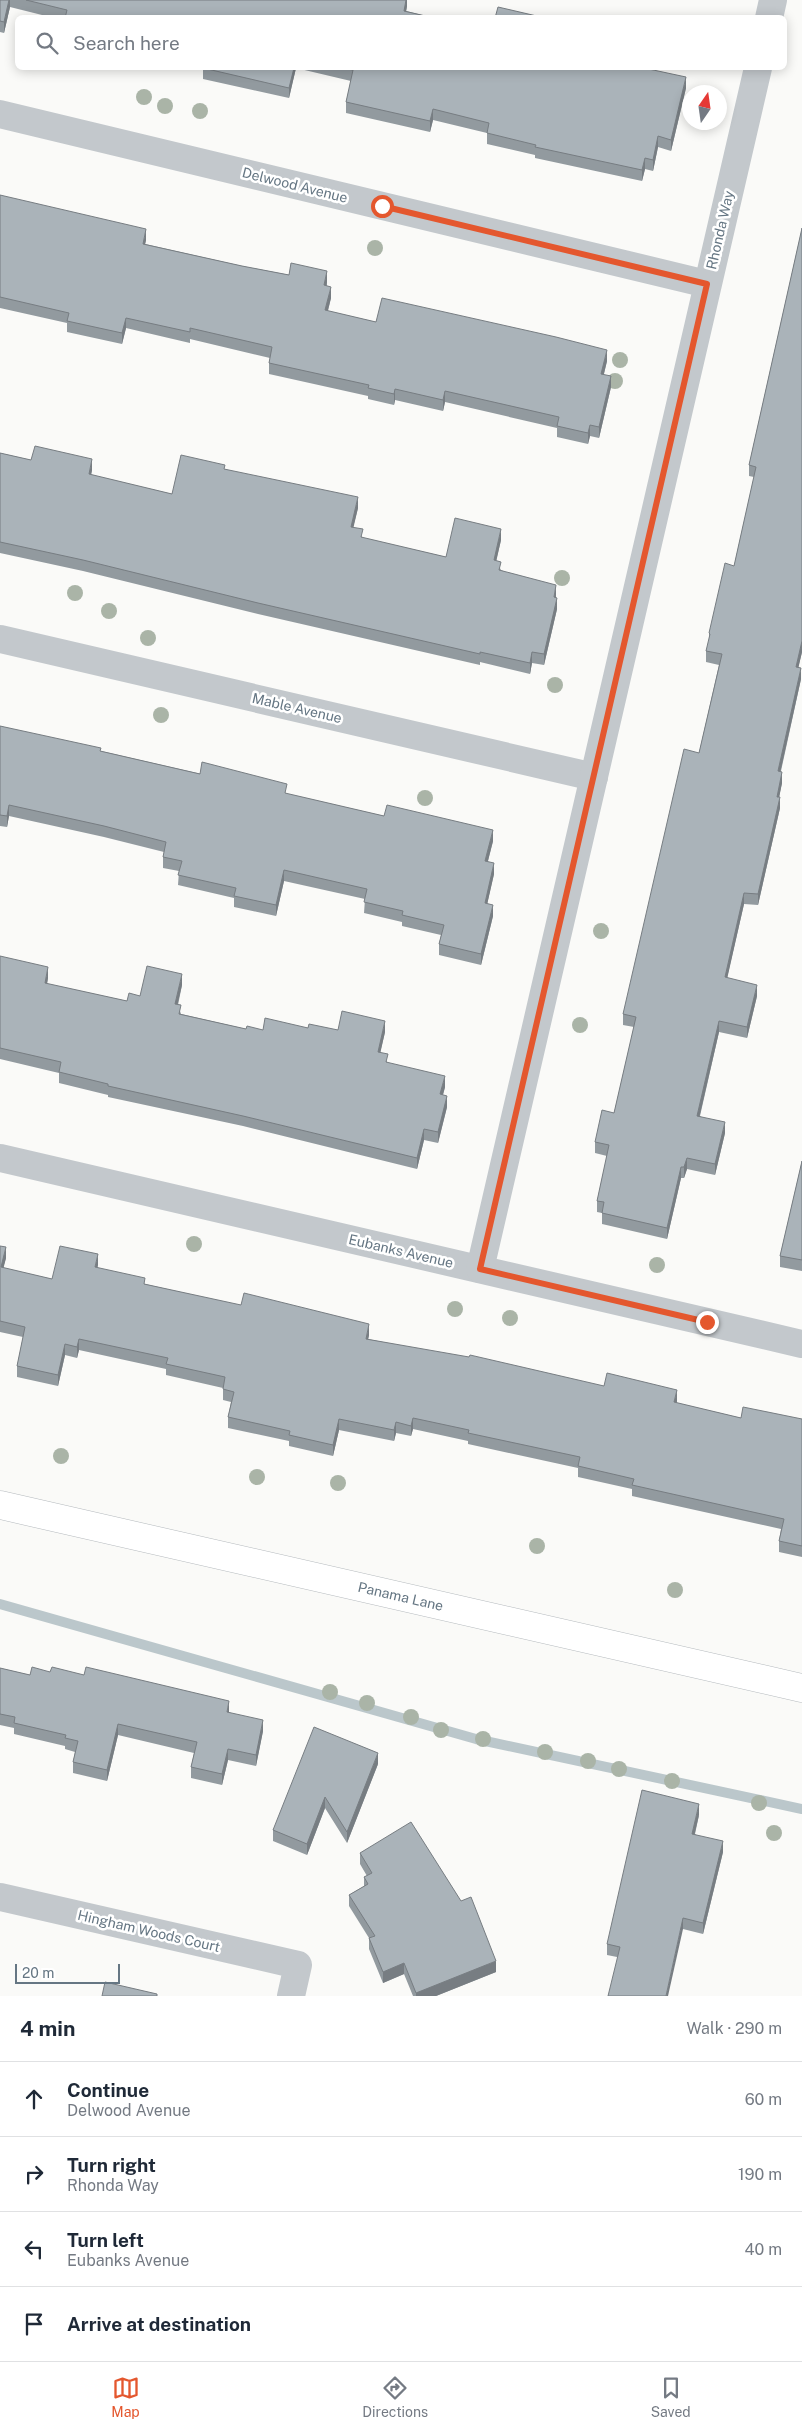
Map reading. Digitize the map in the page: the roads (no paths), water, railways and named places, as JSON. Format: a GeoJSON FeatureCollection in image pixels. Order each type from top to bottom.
{"type":"FeatureCollection","features":[{"type":"Feature","properties":{"kind":"main road","name":"Panama Lane"},"geometry":{"type":"LineString","coordinates":[[0,1505],[802,1688]]}},
{"type":"Feature","properties":{"kind":"street"},"geometry":{"type":"LineString","coordinates":[[770,15],[773,0]]}},
{"type":"Feature","properties":{"kind":"street","name":"Rhonda Way"},"geometry":{"type":"LineString","coordinates":[[480,1269],[758,70]]}},
{"type":"Feature","properties":{"kind":"street","name":"Delwood Avenue"},"geometry":{"type":"LineString","coordinates":[[0,114],[707,284]]}},
{"type":"Feature","properties":{"kind":"street","name":"Mable Avenue"},"geometry":{"type":"LineString","coordinates":[[0,639],[594,777]]}},
{"type":"Feature","properties":{"kind":"street","name":"Eubanks Avenue"},"geometry":{"type":"LineString","coordinates":[[0,1158],[802,1344]]}},
{"type":"Feature","properties":{"kind":"street","name":"Hingham Woods Court"},"geometry":{"type":"LineString","coordinates":[[0,1897],[298,1965],[291,1996]]}},
{"type":"Feature","properties":{"kind":"waterway"},"geometry":{"type":"LineString","coordinates":[[0,1604],[476,1739],[802,1809]]}}]}
